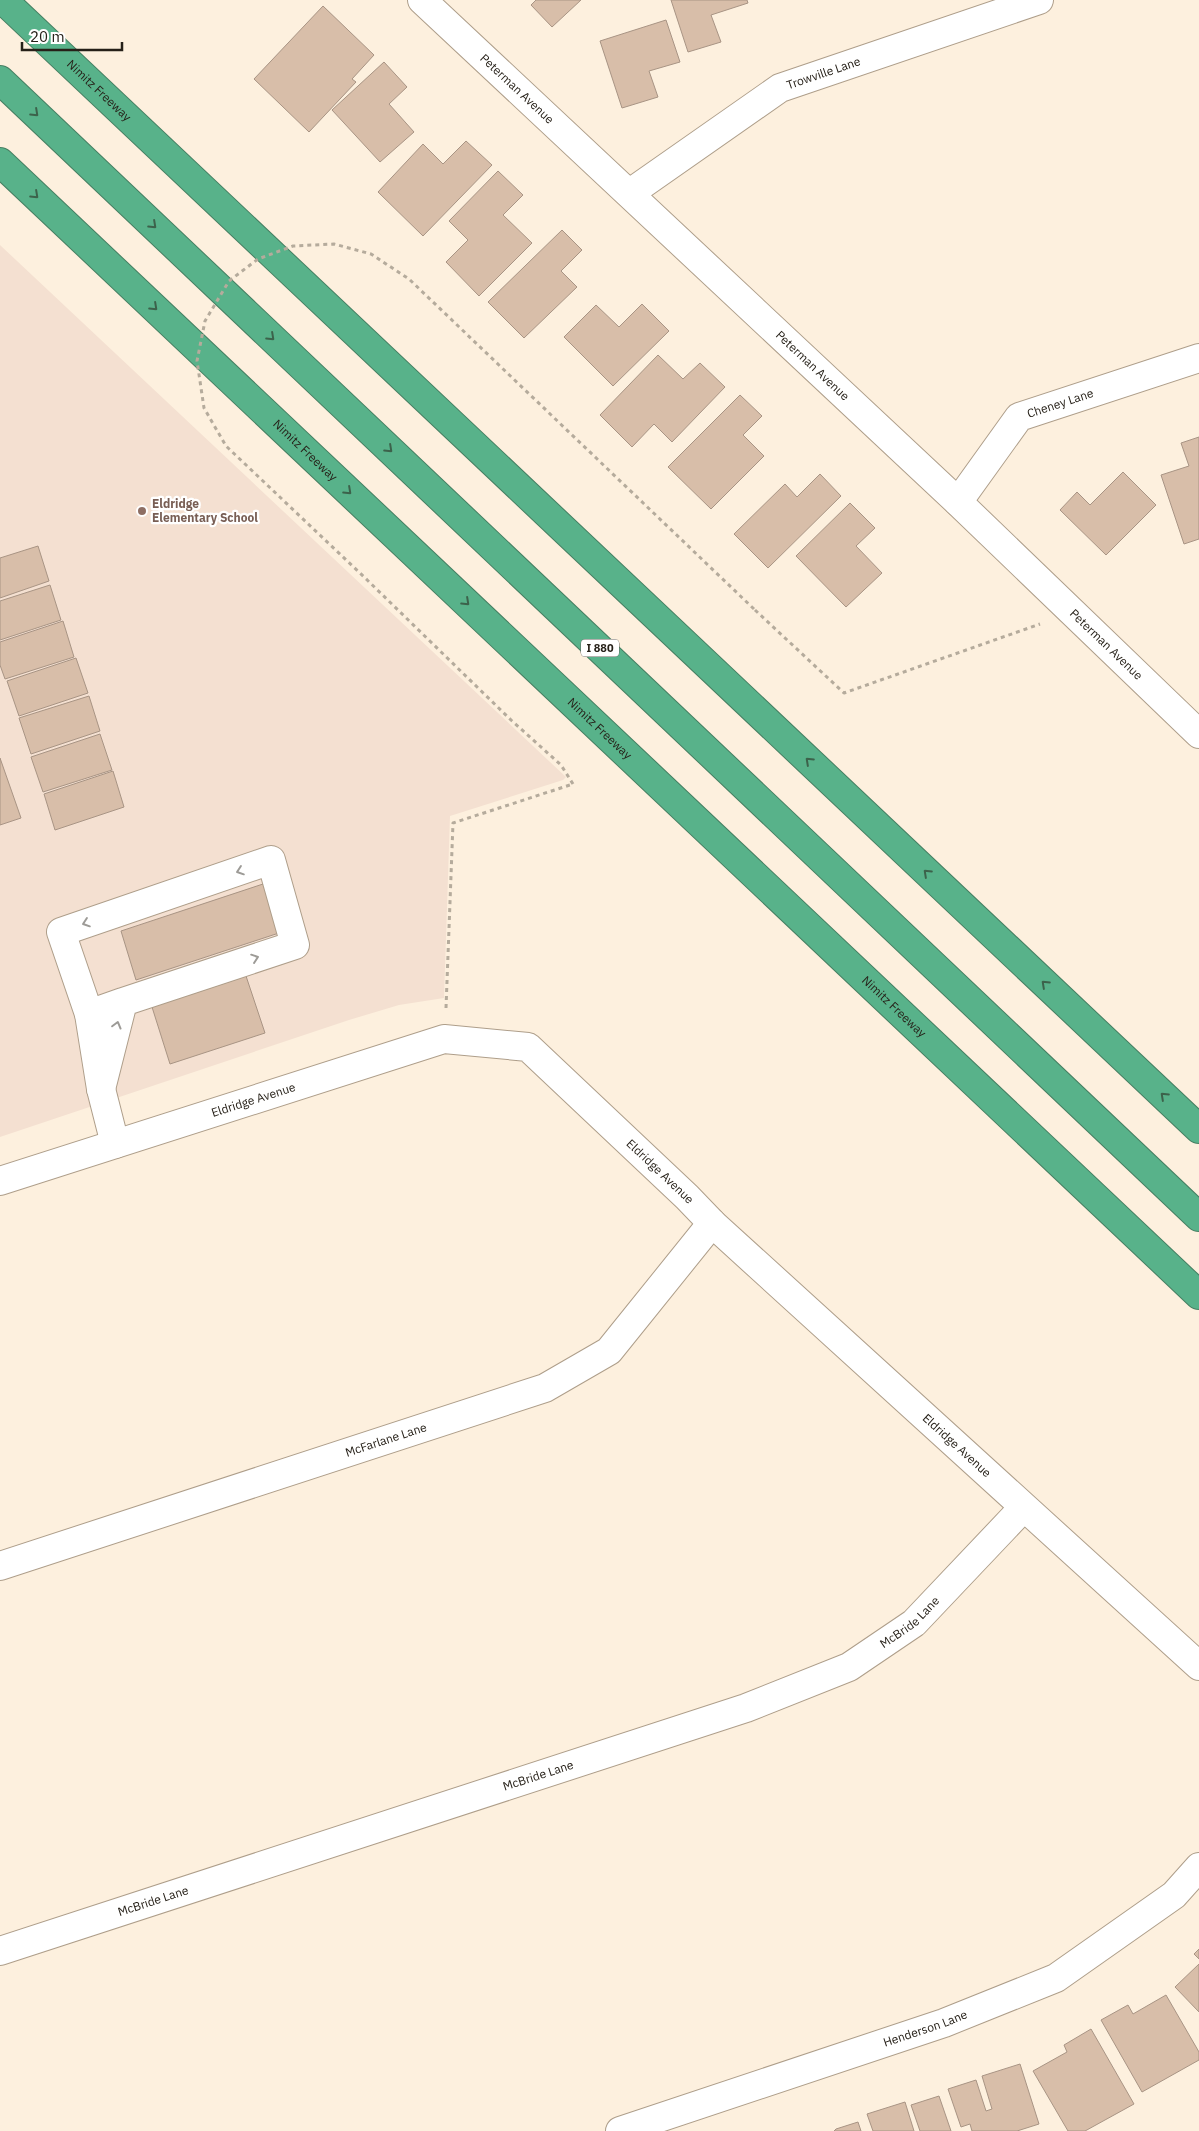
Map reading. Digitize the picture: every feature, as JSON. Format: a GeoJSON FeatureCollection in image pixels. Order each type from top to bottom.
{"type":"FeatureCollection","features":[{"type":"Feature","properties":{"kind":"highway","name":"Nimitz Freeway"},"geometry":{"type":"LineString","coordinates":[[4,0],[1199,1129]]}},
{"type":"Feature","properties":{"kind":"highway","name":"I 880"},"geometry":{"type":"LineString","coordinates":[[0,80],[1199,1217]]}},
{"type":"Feature","properties":{"kind":"highway","name":"Nimitz Freeway"},"geometry":{"type":"LineString","coordinates":[[0,162],[1199,1294]]}},
{"type":"Feature","properties":{"kind":"street","name":"Peterman Avenue"},"geometry":{"type":"LineString","coordinates":[[422,0],[958,502],[1199,734]]}},
{"type":"Feature","properties":{"kind":"street","name":"Trowville Lane"},"geometry":{"type":"LineString","coordinates":[[630,193],[780,88],[1039,0]]}},
{"type":"Feature","properties":{"kind":"street","name":"Cheney Lane"},"geometry":{"type":"LineString","coordinates":[[958,502],[1019,417],[1199,358]]}},
{"type":"Feature","properties":{"kind":"street"},"geometry":{"type":"LineString","coordinates":[[89,1014],[295,945],[271,860],[61,932],[89,1014],[100,1089],[115,1144]]}},
{"type":"Feature","properties":{"kind":"street"},"geometry":{"type":"LineString","coordinates":[[100,1089],[123,1002]]}},
{"type":"Feature","properties":{"kind":"street","name":"Eldridge Avenue"},"geometry":{"type":"LineString","coordinates":[[0,1182],[444,1039],[528,1047],[687,1196],[712,1223],[1023,1508],[1199,1666]]}},
{"type":"Feature","properties":{"kind":"street","name":"McFarlane Lane"},"geometry":{"type":"LineString","coordinates":[[0,1566],[545,1388],[609,1351],[712,1223]]}},
{"type":"Feature","properties":{"kind":"street","name":"McBride Lane"},"geometry":{"type":"LineString","coordinates":[[0,1951],[746,1708],[849,1667],[914,1623],[1023,1508]]}},
{"type":"Feature","properties":{"kind":"street","name":"Henderson Lane"},"geometry":{"type":"LineString","coordinates":[[620,2131],[944,2023],[1056,1978],[1174,1895],[1199,1867]]}},
{"type":"Feature","properties":{"kind":"path"},"geometry":{"type":"LineString","coordinates":[[444,1039],[449,971],[454,823],[574,784],[561,765],[511,720],[353,566],[226,446],[204,408],[197,361],[205,321],[229,281],[258,259],[293,246],[334,244],[371,254],[410,280],[844,693],[1074,612]]}},
{"type":"Feature","properties":{"kind":"shaded area","name":"Eldridge Elementary School"},"geometry":{"type":"Polygon","coordinates":[[[0,245],[566,777],[563,780],[450,816],[444,998],[399,1005],[349,1020],[0,1137],[0,245]]]}},
{"type":"Feature","properties":{"kind":"building"},"geometry":{"type":"Polygon","coordinates":[[[536,0],[581,0],[552,27],[531,5],[536,0]]]}},
{"type":"Feature","properties":{"kind":"building"},"geometry":{"type":"Polygon","coordinates":[[[671,0],[747,0],[748,3],[711,15],[721,42],[688,52],[671,0]]]}},
{"type":"Feature","properties":{"kind":"building"},"geometry":{"type":"Polygon","coordinates":[[[323,6],[374,55],[352,79],[356,82],[309,132],[254,79],[323,6]]]}},
{"type":"Feature","properties":{"kind":"building"},"geometry":{"type":"Polygon","coordinates":[[[666,20],[680,62],[649,71],[658,97],[622,108],[600,41],[666,20]]]}},
{"type":"Feature","properties":{"kind":"building"},"geometry":{"type":"Polygon","coordinates":[[[384,62],[407,87],[389,104],[414,132],[380,162],[332,110],[384,62]]]}},
{"type":"Feature","properties":{"kind":"building"},"geometry":{"type":"Polygon","coordinates":[[[466,141],[492,165],[423,236],[378,192],[423,144],[443,164],[466,141]]]}},
{"type":"Feature","properties":{"kind":"building"},"geometry":{"type":"Polygon","coordinates":[[[498,171],[523,195],[503,215],[532,243],[479,296],[446,262],[468,240],[449,221],[498,171]]]}},
{"type":"Feature","properties":{"kind":"building"},"geometry":{"type":"Polygon","coordinates":[[[562,230],[582,250],[561,271],[577,287],[524,338],[488,302],[562,230]]]}},
{"type":"Feature","properties":{"kind":"building"},"geometry":{"type":"Polygon","coordinates":[[[642,304],[669,331],[613,386],[564,337],[596,305],[619,327],[642,304]]]}},
{"type":"Feature","properties":{"kind":"building"},"geometry":{"type":"Polygon","coordinates":[[[658,355],[683,379],[700,363],[725,387],[672,442],[654,424],[632,447],[600,415],[658,355]]]}},
{"type":"Feature","properties":{"kind":"building"},"geometry":{"type":"Polygon","coordinates":[[[740,395],[762,416],[743,435],[764,456],[711,509],[668,467],[740,395]]]}},
{"type":"Feature","properties":{"kind":"building"},"geometry":{"type":"Polygon","coordinates":[[[1199,437],[1199,539],[1184,544],[1161,475],[1189,466],[1181,443],[1199,437]]]}},
{"type":"Feature","properties":{"kind":"building"},"geometry":{"type":"Polygon","coordinates":[[[1123,472],[1156,505],[1106,555],[1060,510],[1077,492],[1090,505],[1123,472]]]}},
{"type":"Feature","properties":{"kind":"building"},"geometry":{"type":"Polygon","coordinates":[[[820,474],[841,496],[768,568],[734,534],[785,484],[797,497],[820,474]]]}},
{"type":"Feature","properties":{"kind":"building"},"geometry":{"type":"Polygon","coordinates":[[[850,503],[875,528],[856,546],[882,573],[846,607],[796,556],[850,503]]]}},
{"type":"Feature","properties":{"kind":"building"},"geometry":{"type":"Polygon","coordinates":[[[38,546],[49,581],[0,598],[0,558],[38,546]]]}},
{"type":"Feature","properties":{"kind":"building"},"geometry":{"type":"Polygon","coordinates":[[[50,585],[61,620],[0,640],[0,601],[50,585]]]}},
{"type":"Feature","properties":{"kind":"building"},"geometry":{"type":"Polygon","coordinates":[[[63,621],[74,657],[5,679],[0,665],[0,642],[63,621]]]}},
{"type":"Feature","properties":{"kind":"building"},"geometry":{"type":"Polygon","coordinates":[[[76,658],[88,693],[19,716],[7,681],[76,658]]]}},
{"type":"Feature","properties":{"kind":"building"},"geometry":{"type":"Polygon","coordinates":[[[89,696],[100,731],[31,754],[19,718],[89,696]]]}},
{"type":"Feature","properties":{"kind":"building"},"geometry":{"type":"Polygon","coordinates":[[[100,734],[112,770],[43,792],[31,757],[100,734]]]}},
{"type":"Feature","properties":{"kind":"building"},"geometry":{"type":"Polygon","coordinates":[[[0,758],[21,818],[0,825],[0,758]]]}},
{"type":"Feature","properties":{"kind":"building"},"geometry":{"type":"Polygon","coordinates":[[[113,771],[124,807],[55,830],[44,794],[113,771]]]}},
{"type":"Feature","properties":{"kind":"building"},"geometry":{"type":"Polygon","coordinates":[[[263,884],[279,933],[136,980],[121,931],[263,884]]]}},
{"type":"Feature","properties":{"kind":"building"},"geometry":{"type":"Polygon","coordinates":[[[246,976],[265,1033],[170,1064],[152,1007],[246,976]]]}},
{"type":"Feature","properties":{"kind":"building"},"geometry":{"type":"Polygon","coordinates":[[[1199,1949],[1199,1959],[1194,1954],[1199,1949]]]}},
{"type":"Feature","properties":{"kind":"building"},"geometry":{"type":"Polygon","coordinates":[[[1199,1964],[1199,2012],[1175,1987],[1199,1964]]]}},
{"type":"Feature","properties":{"kind":"building"},"geometry":{"type":"Polygon","coordinates":[[[1166,1995],[1199,2052],[1199,2060],[1142,2092],[1101,2020],[1128,2005],[1133,2014],[1166,1995]]]}},
{"type":"Feature","properties":{"kind":"building"},"geometry":{"type":"Polygon","coordinates":[[[1091,2029],[1134,2104],[1085,2131],[1068,2131],[1033,2071],[1067,2052],[1064,2045],[1091,2029]]]}},
{"type":"Feature","properties":{"kind":"building"},"geometry":{"type":"Polygon","coordinates":[[[1020,2064],[1039,2124],[1017,2131],[972,2131],[970,2124],[961,2127],[948,2089],[976,2080],[986,2111],[992,2109],[982,2076],[1020,2064]]]}},
{"type":"Feature","properties":{"kind":"building"},"geometry":{"type":"Polygon","coordinates":[[[939,2096],[951,2131],[920,2131],[911,2105],[939,2096]]]}},
{"type":"Feature","properties":{"kind":"building"},"geometry":{"type":"Polygon","coordinates":[[[905,2102],[914,2131],[873,2131],[867,2114],[905,2102]]]}},
{"type":"Feature","properties":{"kind":"building"},"geometry":{"type":"Polygon","coordinates":[[[858,2122],[861,2131],[834,2131],[836,2129],[858,2122]]]}},
{"type":"Feature","properties":{"kind":"place","name":"Eldridge Elementary School"},"geometry":{"type":"Point","coordinates":[142,511]}}]}
